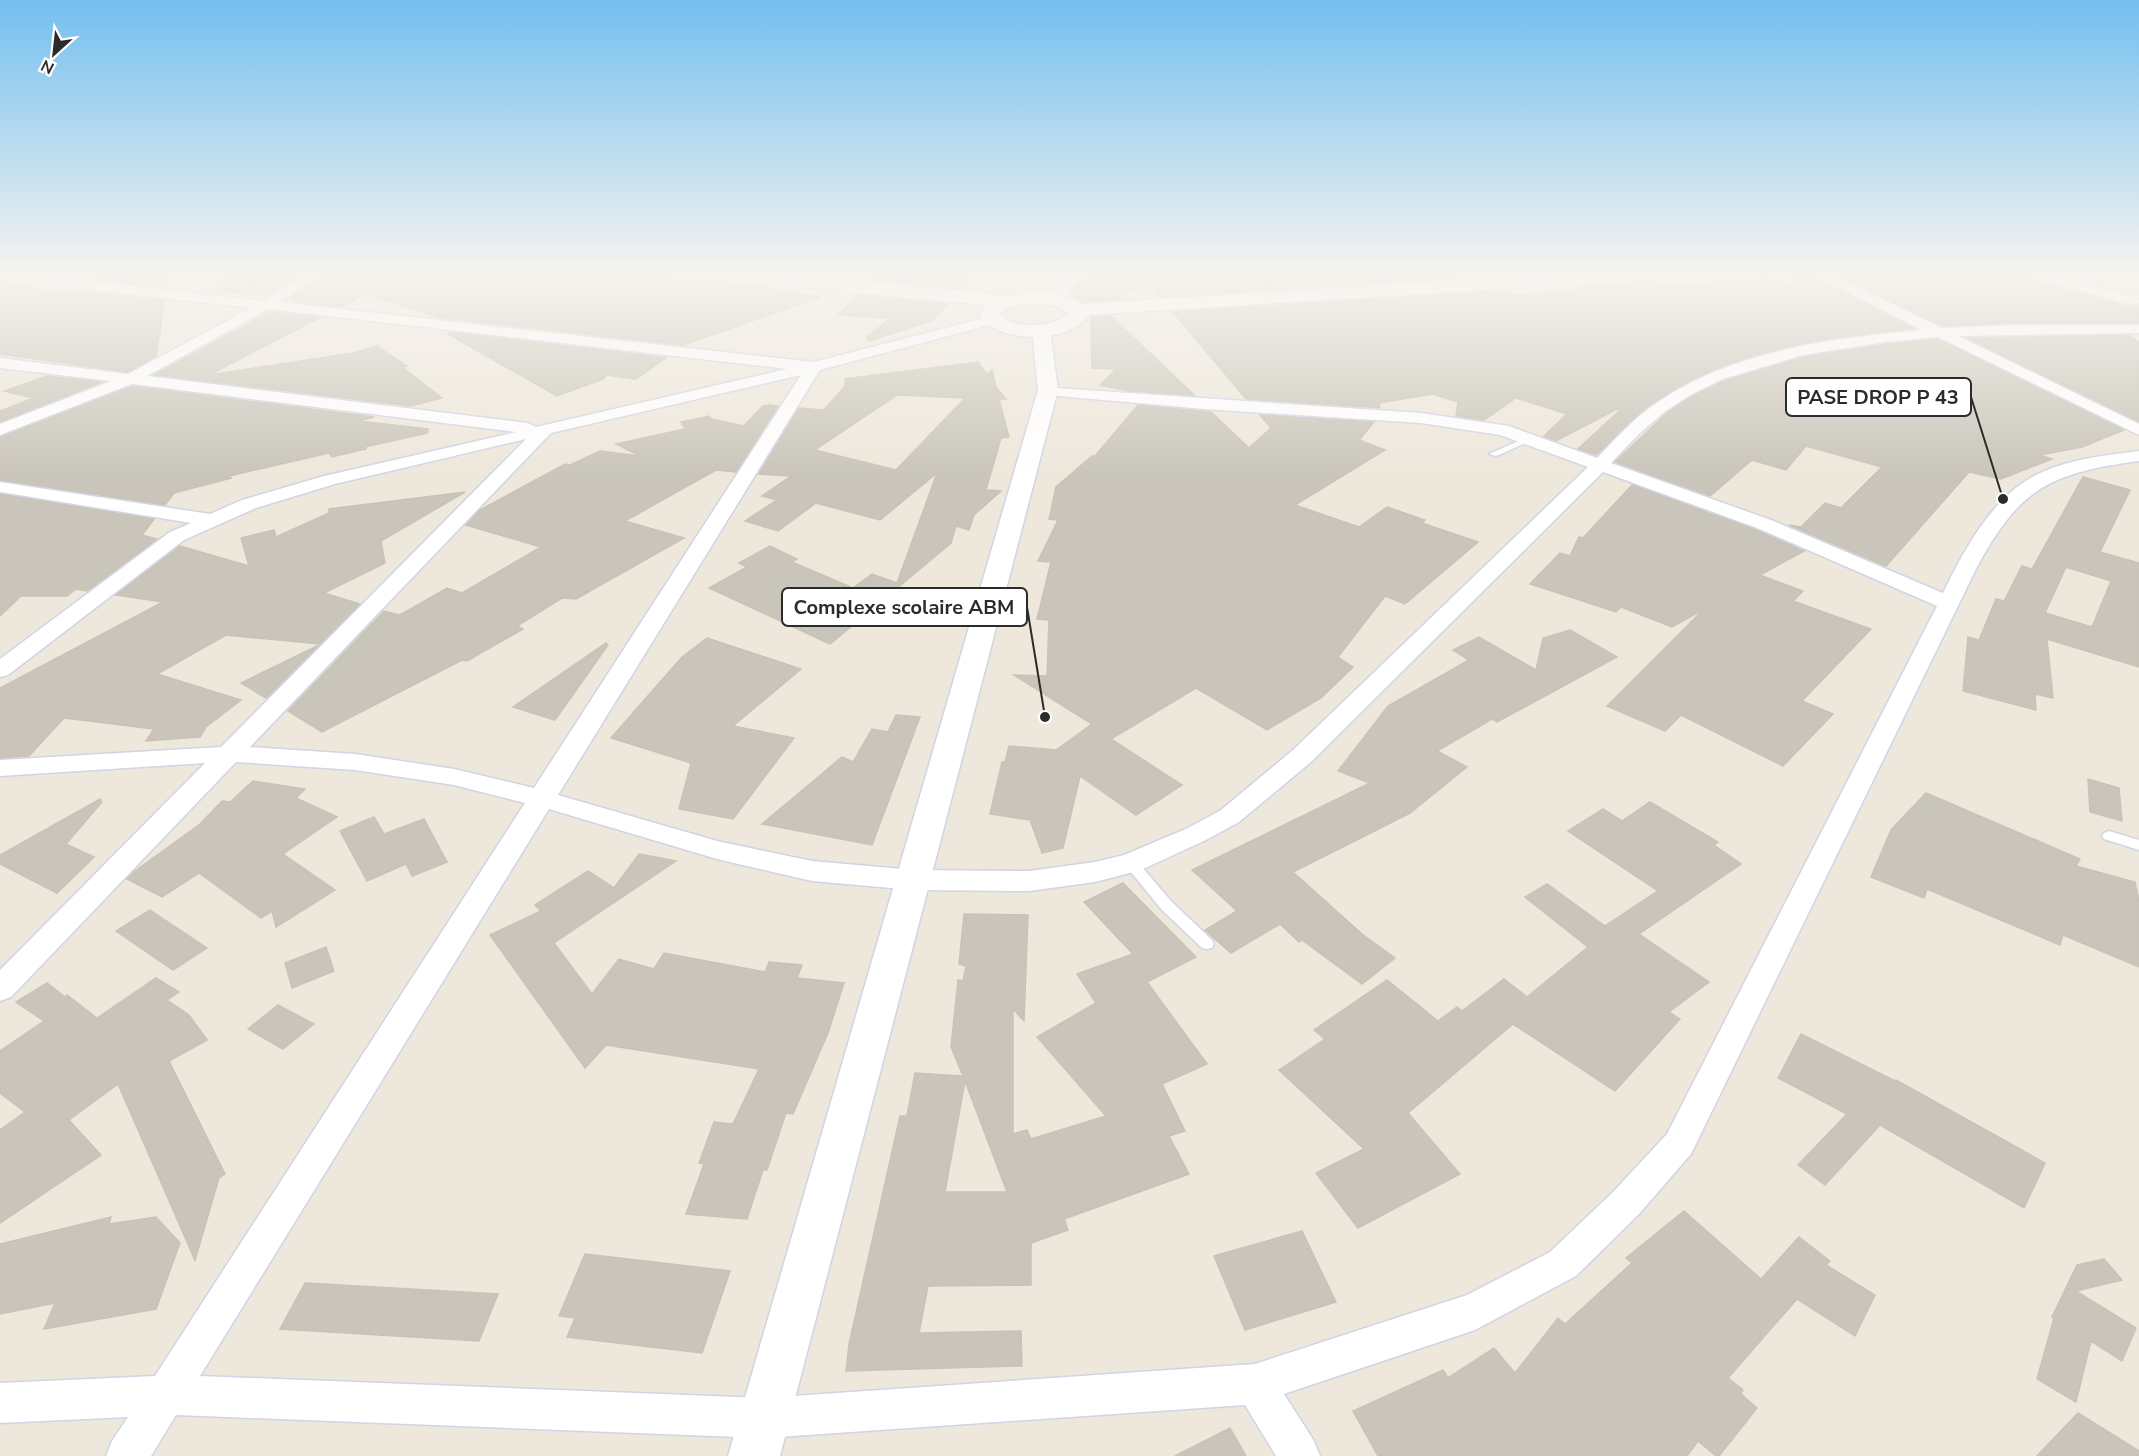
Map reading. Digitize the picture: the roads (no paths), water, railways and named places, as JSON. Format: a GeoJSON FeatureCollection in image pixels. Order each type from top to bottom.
{"type":"FeatureCollection","features":[{"type":"Feature","properties":{"kind":"street"},"geometry":{"type":"LineString","coordinates":[[0,430],[131,379],[199,342]]}},
{"type":"Feature","properties":{"kind":"street"},"geometry":{"type":"LineString","coordinates":[[593,342],[814,367]]}},
{"type":"Feature","properties":{"kind":"street"},"geometry":{"type":"LineString","coordinates":[[0,670],[177,536],[249,504],[330,480],[814,367],[909,342]]}},
{"type":"Feature","properties":{"kind":"street"},"geometry":{"type":"LineString","coordinates":[[754,1456],[1048,390],[1042,342]]}},
{"type":"Feature","properties":{"kind":"street"},"geometry":{"type":"LineString","coordinates":[[0,768],[230,754],[355,762],[443,775],[543,799],[717,850],[812,871],[914,880],[1029,881],[1095,872],[1131,863],[1197,834],[1230,816],[1270,784],[1302,756],[1600,465],[1629,432],[1670,400],[1706,380],[1747,365],[1854,342]]}},
{"type":"Feature","properties":{"kind":"street"},"geometry":{"type":"LineString","coordinates":[[1958,342],[2139,430]]}},
{"type":"Feature","properties":{"kind":"street"},"geometry":{"type":"LineString","coordinates":[[0,363],[545,430]]}},
{"type":"Feature","properties":{"kind":"street"},"geometry":{"type":"LineString","coordinates":[[127,1456],[814,367]]}},
{"type":"Feature","properties":{"kind":"street"},"geometry":{"type":"LineString","coordinates":[[1048,390],[1204,404],[1421,418],[1503,430],[1764,524],[1949,603]]}},
{"type":"Feature","properties":{"kind":"street"},"geometry":{"type":"LineString","coordinates":[[0,989],[545,430]]}},
{"type":"Feature","properties":{"kind":"street"},"geometry":{"type":"LineString","coordinates":[[0,1403],[167,1395],[764,1418],[1255,1384],[1475,1311],[1563,1264],[1626,1203],[1679,1144],[1970,558],[2001,513],[2038,482],[2082,467],[2139,456]]}},
{"type":"Feature","properties":{"kind":"street"},"geometry":{"type":"LineString","coordinates":[[5,490],[209,520]]}},
{"type":"Feature","properties":{"kind":"street"},"geometry":{"type":"LineString","coordinates":[[1255,1384],[1299,1456]]}},
{"type":"Feature","properties":{"kind":"lane"},"geometry":{"type":"LineString","coordinates":[[1493,454],[1531,439]]}},
{"type":"Feature","properties":{"kind":"lane"},"geometry":{"type":"LineString","coordinates":[[2109,836],[2139,845]]}},
{"type":"Feature","properties":{"kind":"lane"},"geometry":{"type":"LineString","coordinates":[[1131,863],[1166,905],[1207,944]]}},
{"type":"Feature","properties":{"kind":"place","name":"PASE DROP P 43"},"geometry":{"type":"Point","coordinates":[2003,499]}},
{"type":"Feature","properties":{"kind":"place","name":"Complexe scolaire ABM"},"geometry":{"type":"Point","coordinates":[1045,717]}}]}
